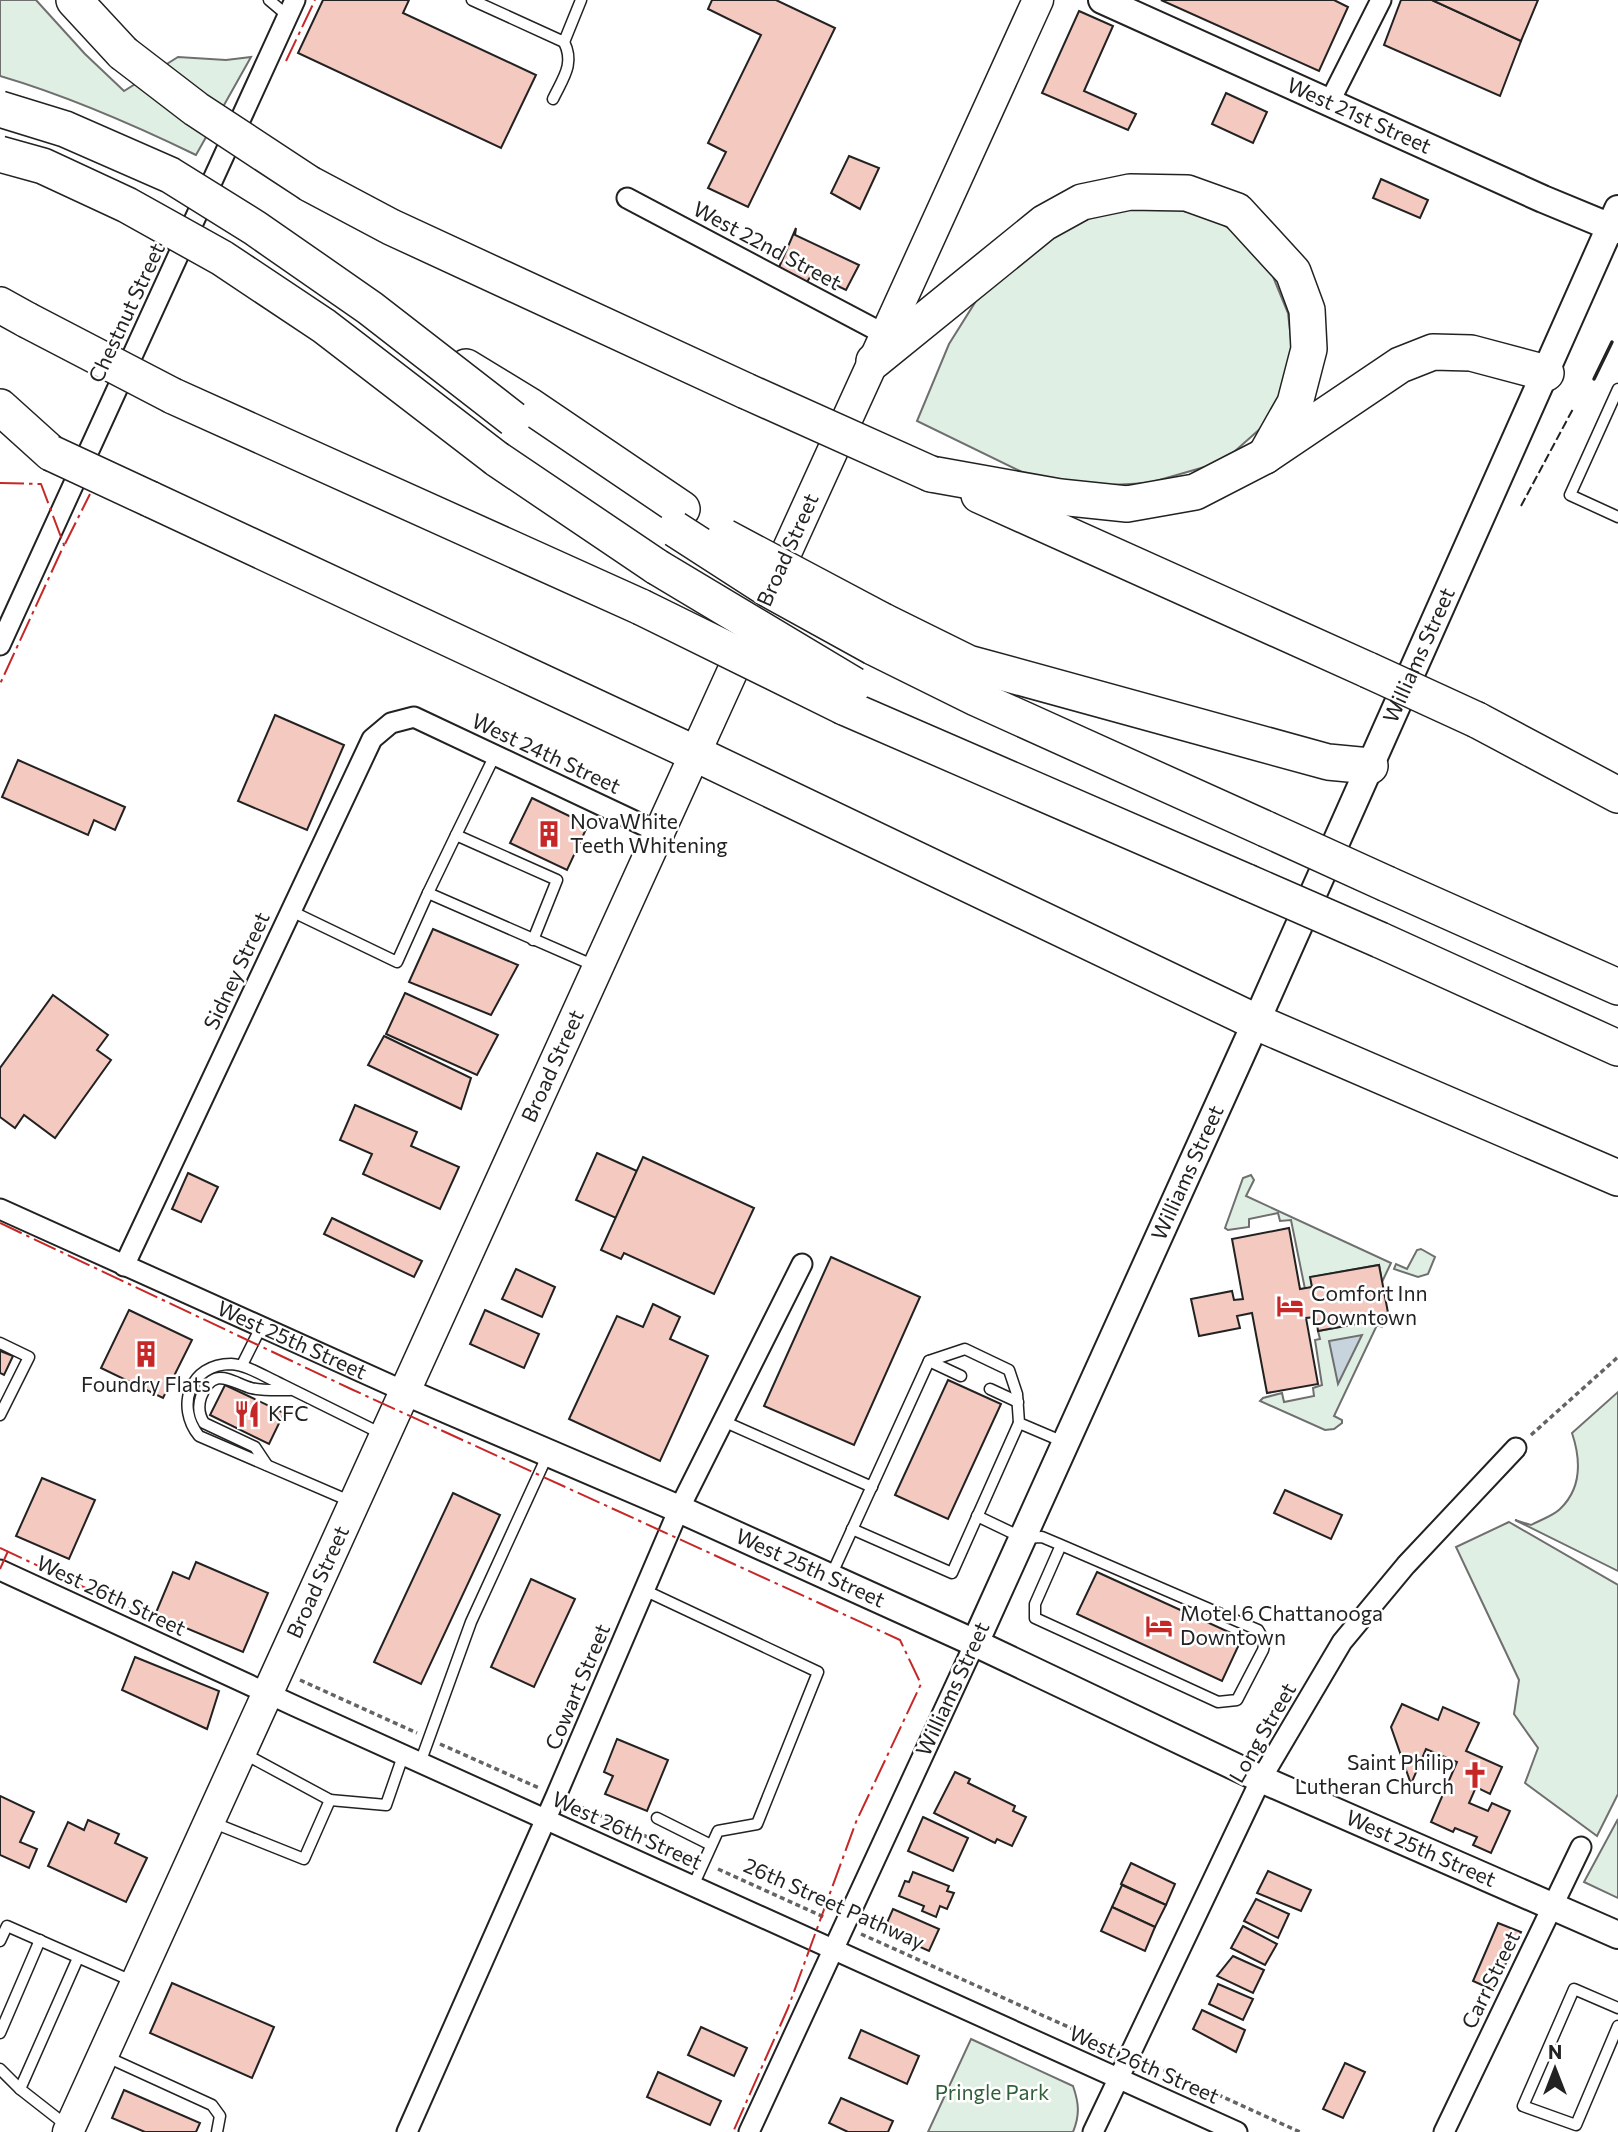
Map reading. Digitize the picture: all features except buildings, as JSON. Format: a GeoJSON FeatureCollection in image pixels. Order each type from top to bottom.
{"type":"FeatureCollection","features":[{"type":"Feature","properties":{"kind":"highway"},"geometry":{"type":"LineString","coordinates":[[74,0],[123,52],[195,109],[344,204],[746,391],[1477,720],[1618,796]]}},
{"type":"Feature","properties":{"kind":"highway"},"geometry":{"type":"LineString","coordinates":[[0,109],[65,129],[170,175],[255,228],[678,519],[768,589],[878,634],[968,663],[1328,762],[1370,766]]}},
{"type":"Feature","properties":{"kind":"highway"},"geometry":{"type":"LineString","coordinates":[[0,154],[43,166],[115,199],[222,258],[324,326],[497,459],[849,696]]}},
{"type":"Feature","properties":{"kind":"highway"},"geometry":{"type":"LineString","coordinates":[[880,348],[1044,223],[1082,202],[1130,192],[1187,194],[1237,211],[1293,272],[1307,310],[1309,349],[1295,402],[1265,456]]}},
{"type":"Feature","properties":{"kind":"highway"},"geometry":{"type":"LineString","coordinates":[[13,313],[173,396],[641,607],[849,696],[1247,882],[1618,1048]]}},
{"type":"Feature","properties":{"kind":"highway"},"geometry":{"type":"LineString","coordinates":[[931,474],[1060,497],[1127,504],[1195,492],[1265,456],[1400,365],[1433,352],[1471,353],[1546,373]]}},
{"type":"Feature","properties":{"kind":"highway"},"geometry":{"type":"LineString","coordinates":[[0,407],[51,453]]}},
{"type":"Feature","properties":{"kind":"highway"},"geometry":{"type":"LineString","coordinates":[[0,441],[51,453],[696,754],[1256,1022],[1618,1178]]}},
{"type":"Feature","properties":{"kind":"highway"},"geometry":{"type":"LineString","coordinates":[[878,634],[975,698],[1618,987]]}},
{"type":"Feature","properties":{"kind":"main road","name":"Broad Street"},"geometry":{"type":"LineString","coordinates":[[69,2130],[1038,0]]}},
{"type":"Feature","properties":{"kind":"street","name":"West 21st Street"},"geometry":{"type":"LineString","coordinates":[[1102,0],[1329,103],[1615,222]]}},
{"type":"Feature","properties":{"kind":"street"},"geometry":{"type":"LineString","coordinates":[[1329,103],[1381,0]]}},
{"type":"Feature","properties":{"kind":"street","name":"Chestnut Street"},"geometry":{"type":"LineString","coordinates":[[0,645],[291,8]]}},
{"type":"Feature","properties":{"kind":"street","name":"West 22nd Street"},"geometry":{"type":"LineString","coordinates":[[627,198],[880,348]]}},
{"type":"Feature","properties":{"kind":"street","name":"Williams Street"},"geometry":{"type":"LineString","coordinates":[[749,2132],[1066,1444],[1615,222]]}},
{"type":"Feature","properties":{"kind":"street","name":"West 24th Street"},"geometry":{"type":"LineString","coordinates":[[414,717],[660,832]]}},
{"type":"Feature","properties":{"kind":"street","name":"Sidney Street"},"geometry":{"type":"LineString","coordinates":[[124,1266],[372,739],[391,723],[414,717]]}},
{"type":"Feature","properties":{"kind":"street","name":"West 25th Street"},"geometry":{"type":"LineString","coordinates":[[0,1209],[406,1392],[679,1509],[975,1643],[1261,1779],[1618,1934]]}},
{"type":"Feature","properties":{"kind":"street","name":"Cowart Street"},"geometry":{"type":"LineString","coordinates":[[407,2132],[546,1820],[679,1509],[802,1264]]}},
{"type":"Feature","properties":{"kind":"street","name":"Long Street"},"geometry":{"type":"LineString","coordinates":[[1093,2132],[1261,1779],[1342,1642],[1406,1566],[1516,1448]]}},
{"type":"Feature","properties":{"kind":"street","name":"West 26th Street"},"geometry":{"type":"LineString","coordinates":[[0,1570],[274,1683],[412,1759],[1237,2132]]}},
{"type":"Feature","properties":{"kind":"street","name":"Carr Street"},"geometry":{"type":"LineString","coordinates":[[1444,2132],[1581,1847]]}},
{"type":"Feature","properties":{"kind":"lane"},"geometry":{"type":"LineString","coordinates":[[269,0],[291,8]]}},
{"type":"Feature","properties":{"kind":"lane"},"geometry":{"type":"LineString","coordinates":[[472,0],[564,42],[570,55],[567,70],[554,99]]}},
{"type":"Feature","properties":{"kind":"lane"},"geometry":{"type":"LineString","coordinates":[[564,42],[580,0]]}},
{"type":"Feature","properties":{"kind":"lane"},"geometry":{"type":"LineString","coordinates":[[1618,389],[1570,495],[1618,517]]}},
{"type":"Feature","properties":{"kind":"lane"},"geometry":{"type":"LineString","coordinates":[[291,911],[397,962],[495,755]]}},
{"type":"Feature","properties":{"kind":"lane"},"geometry":{"type":"LineString","coordinates":[[456,835],[557,880],[533,940]]}},
{"type":"Feature","properties":{"kind":"lane"},"geometry":{"type":"LineString","coordinates":[[428,893],[598,968]]}},
{"type":"Feature","properties":{"kind":"lane"},"geometry":{"type":"LineString","coordinates":[[242,1365],[261,1327]]}},
{"type":"Feature","properties":{"kind":"lane"},"geometry":{"type":"LineString","coordinates":[[0,1343],[29,1357],[0,1415]]}},
{"type":"Feature","properties":{"kind":"lane"},"geometry":{"type":"LineString","coordinates":[[830,1578],[929,1361],[965,1349],[1009,1370],[1018,1402],[1019,1423],[952,1573],[852,1530]]}},
{"type":"Feature","properties":{"kind":"lane"},"geometry":{"type":"LineString","coordinates":[[929,1361],[961,1376]]}},
{"type":"Feature","properties":{"kind":"lane"},"geometry":{"type":"LineString","coordinates":[[355,1504],[199,1436],[188,1417],[186,1405],[189,1394],[202,1372],[213,1366],[242,1365],[386,1436]]}},
{"type":"Feature","properties":{"kind":"lane"},"geometry":{"type":"LineString","coordinates":[[268,1465],[255,1447],[204,1423],[199,1411],[203,1393],[209,1384],[219,1378],[230,1378],[252,1389],[294,1391]]}},
{"type":"Feature","properties":{"kind":"lane"},"geometry":{"type":"LineString","coordinates":[[990,1389],[1018,1402]]}},
{"type":"Feature","properties":{"kind":"lane"},"geometry":{"type":"LineString","coordinates":[[723,1421],[872,1487]]}},
{"type":"Feature","properties":{"kind":"lane"},"geometry":{"type":"LineString","coordinates":[[1019,1423],[1066,1444]]}},
{"type":"Feature","properties":{"kind":"lane"},"geometry":{"type":"LineString","coordinates":[[241,1752],[330,1800],[386,1805],[412,1759],[429,1738],[471,1622],[548,1453]]}},
{"type":"Feature","properties":{"kind":"lane"},"geometry":{"type":"LineString","coordinates":[[978,1516],[1023,1538],[1042,1537],[1061,1545],[1258,1630],[1265,1642],[1263,1650],[1237,1700],[1217,1702],[1035,1618],[1035,1604],[1061,1545]]}},
{"type":"Feature","properties":{"kind":"lane"},"geometry":{"type":"LineString","coordinates":[[644,1590],[818,1672],[757,1824],[718,1831],[693,1886]]}},
{"type":"Feature","properties":{"kind":"lane"},"geometry":{"type":"LineString","coordinates":[[210,1821],[304,1859],[330,1800]]}},
{"type":"Feature","properties":{"kind":"lane"},"geometry":{"type":"LineString","coordinates":[[657,1818],[711,1845]]}},
{"type":"Feature","properties":{"kind":"lane"},"geometry":{"type":"LineString","coordinates":[[0,1941],[7,1926],[136,1983]]}},
{"type":"Feature","properties":{"kind":"lane"},"geometry":{"type":"LineString","coordinates":[[0,2033],[40,1940]]}},
{"type":"Feature","properties":{"kind":"lane"},"geometry":{"type":"LineString","coordinates":[[20,2089],[78,1958]]}},
{"type":"Feature","properties":{"kind":"lane"},"geometry":{"type":"LineString","coordinates":[[1618,2008],[1574,1989],[1522,2106],[1576,2125],[1618,2026]]}},
{"type":"Feature","properties":{"kind":"lane"},"geometry":{"type":"LineString","coordinates":[[103,2056],[212,2105],[220,2116],[217,2132]]}},
{"type":"Feature","properties":{"kind":"lane"},"geometry":{"type":"LineString","coordinates":[[0,2069],[69,2130]]}},
{"type":"Feature","properties":{"kind":"path"},"geometry":{"type":"LineString","coordinates":[[1516,1448],[1618,1357]]}},
{"type":"Feature","properties":{"kind":"path","name":"26th Street Pathway"},"geometry":{"type":"LineString","coordinates":[[274,1683],[429,1738],[1300,2132]]}},
{"type":"Feature","properties":{"kind":"green space"},"geometry":{"type":"Polygon","coordinates":[[[0,0],[36,0],[85,54],[124,91],[178,57],[226,60],[251,57],[196,155],[100,111],[0,76],[0,0]]]}},
{"type":"Feature","properties":{"kind":"green space"},"geometry":{"type":"Polygon","coordinates":[[[1160,206],[1211,217],[1244,238],[1269,267],[1288,313],[1292,349],[1284,388],[1261,428],[1234,452],[1208,466],[1149,483],[1092,486],[1024,473],[917,421],[949,344],[976,301],[1018,261],[1060,228],[1113,211],[1160,206]]]}},
{"type":"Feature","properties":{"kind":"green space"},"geometry":{"type":"Polygon","coordinates":[[[1251,1175],[1254,1180],[1246,1196],[1391,1263],[1382,1282],[1379,1265],[1311,1277],[1312,1287],[1305,1289],[1291,1220],[1280,1221],[1278,1213],[1249,1219],[1249,1227],[1228,1230],[1225,1228],[1243,1178],[1251,1175]]]}},
{"type":"Feature","properties":{"kind":"green space"},"geometry":{"type":"Polygon","coordinates":[[[1421,1249],[1435,1257],[1428,1274],[1418,1277],[1394,1269],[1396,1264],[1407,1269],[1417,1250],[1421,1249]]]}},
{"type":"Feature","properties":{"kind":"green space"},"geometry":{"type":"Polygon","coordinates":[[[1386,1318],[1382,1327],[1377,1325],[1334,1416],[1342,1420],[1342,1423],[1334,1429],[1325,1430],[1260,1401],[1282,1393],[1284,1402],[1314,1396],[1313,1388],[1322,1385],[1315,1340],[1320,1339],[1318,1331],[1386,1318]]]}},
{"type":"Feature","properties":{"kind":"green space"},"geometry":{"type":"Polygon","coordinates":[[[1618,1392],[1618,1571],[1515,1520],[1531,1525],[1554,1514],[1567,1501],[1578,1473],[1572,1433],[1618,1392]]]}},
{"type":"Feature","properties":{"kind":"green space"},"geometry":{"type":"Polygon","coordinates":[[[1509,1522],[1618,1585],[1618,1794],[1597,1836],[1525,1783],[1538,1748],[1514,1714],[1519,1680],[1456,1547],[1509,1522]]]}},
{"type":"Feature","properties":{"kind":"green space"},"geometry":{"type":"Polygon","coordinates":[[[1618,1819],[1618,1898],[1584,1882],[1618,1819]]]}},
{"type":"Feature","properties":{"kind":"green space","name":"Pringle Park"},"geometry":{"type":"Polygon","coordinates":[[[971,2039],[1073,2086],[1078,2109],[1073,2132],[928,2132],[971,2039]]]}},
{"type":"Feature","properties":{"kind":"shaded area"},"geometry":{"type":"Polygon","coordinates":[[[1362,1335],[1338,1384],[1329,1341],[1362,1335]]]}},
{"type":"Feature","properties":{"kind":"fence"},"geometry":{"type":"LineString","coordinates":[[1521,506],[1574,407]]}},
{"type":"Feature","properties":{"kind":"wall"},"geometry":{"type":"LineString","coordinates":[[1594,379],[1612,342]]}},
{"type":"Feature","properties":{"kind":"power"},"geometry":{"type":"LineString","coordinates":[[286,61],[315,0]]}},
{"type":"Feature","properties":{"kind":"power"},"geometry":{"type":"LineString","coordinates":[[0,483],[41,484],[64,545],[0,684]]}},
{"type":"Feature","properties":{"kind":"power"},"geometry":{"type":"LineString","coordinates":[[65,544],[90,494]]}},
{"type":"Feature","properties":{"kind":"power"},"geometry":{"type":"LineString","coordinates":[[0,1223],[351,1389],[900,1640],[921,1684],[856,1822],[788,2008],[733,2132]]}},
{"type":"Feature","properties":{"kind":"power"},"geometry":{"type":"LineString","coordinates":[[0,1548],[146,1616]]}},
{"type":"Feature","properties":{"kind":"power"},"geometry":{"type":"LineString","coordinates":[[0,1569],[8,1551]]}},
{"type":"Feature","properties":{"kind":"place","name":"NovaWhite Teeth Whitening"},"geometry":{"type":"Point","coordinates":[549,834]}},
{"type":"Feature","properties":{"kind":"place","name":"Comfort Inn Downtown"},"geometry":{"type":"Point","coordinates":[1290,1306]}},
{"type":"Feature","properties":{"kind":"place","name":"Foundry Flats"},"geometry":{"type":"Point","coordinates":[146,1354]}},
{"type":"Feature","properties":{"kind":"place","name":"KFC"},"geometry":{"type":"Point","coordinates":[247,1414]}},
{"type":"Feature","properties":{"kind":"place","name":"Motel 6 Chattanooga Downtown"},"geometry":{"type":"Point","coordinates":[1159,1626]}},
{"type":"Feature","properties":{"kind":"place","name":"Saint Philip Lutheran Church"},"geometry":{"type":"Point","coordinates":[1475,1775]}}]}
